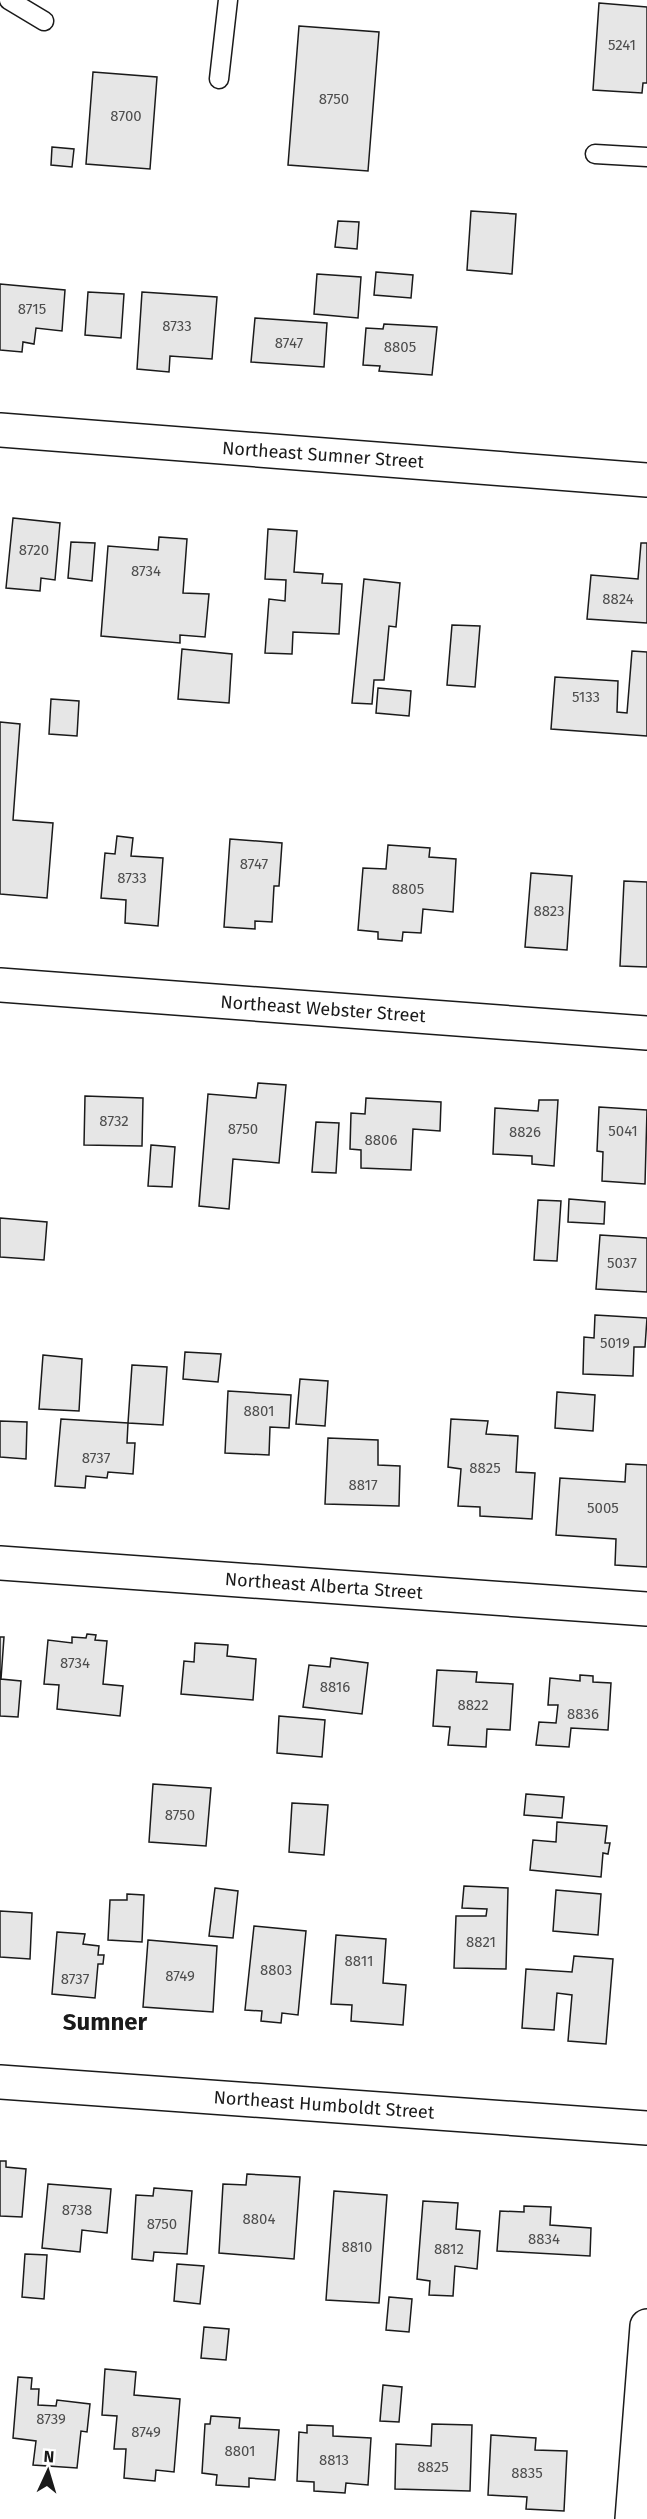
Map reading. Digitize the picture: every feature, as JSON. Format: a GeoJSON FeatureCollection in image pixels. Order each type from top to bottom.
{"type":"FeatureCollection","features":[{"type":"Feature","properties":{"kind":"street","name":"Northeast Sumner Street"},"geometry":{"type":"LineString","coordinates":[[0,430],[647,480]]}},
{"type":"Feature","properties":{"kind":"street","name":"Northeast Webster Street"},"geometry":{"type":"LineString","coordinates":[[0,985],[647,1033]]}},
{"type":"Feature","properties":{"kind":"street","name":"Northeast Alberta Street"},"geometry":{"type":"LineString","coordinates":[[0,1563],[647,1609]]}},
{"type":"Feature","properties":{"kind":"street","name":"Northeast Humboldt Street"},"geometry":{"type":"LineString","coordinates":[[0,2082],[647,2128]]}},
{"type":"Feature","properties":{"kind":"street"},"geometry":{"type":"LineString","coordinates":[[632,2519],[647,2325]]}},
{"type":"Feature","properties":{"kind":"lane"},"geometry":{"type":"LineString","coordinates":[[9,0],[44,21]]}},
{"type":"Feature","properties":{"kind":"lane"},"geometry":{"type":"LineString","coordinates":[[219,79],[228,0]]}},
{"type":"Feature","properties":{"kind":"lane"},"geometry":{"type":"LineString","coordinates":[[595,154],[647,157]]}},
{"type":"Feature","properties":{"kind":"building"},"geometry":{"type":"Polygon","coordinates":[[[599,3],[647,7],[647,83],[643,83],[642,93],[593,90],[599,3]]]}},
{"type":"Feature","properties":{"kind":"building"},"geometry":{"type":"Polygon","coordinates":[[[299,26],[379,32],[368,171],[288,165],[299,26]]]}},
{"type":"Feature","properties":{"kind":"building"},"geometry":{"type":"Polygon","coordinates":[[[93,72],[157,77],[150,169],[86,164],[93,72]]]}},
{"type":"Feature","properties":{"kind":"building"},"geometry":{"type":"Polygon","coordinates":[[[52,147],[74,149],[72,167],[51,165],[52,147]]]}},
{"type":"Feature","properties":{"kind":"building"},"geometry":{"type":"Polygon","coordinates":[[[471,211],[516,214],[512,274],[467,270],[471,211]]]}},
{"type":"Feature","properties":{"kind":"building"},"geometry":{"type":"Polygon","coordinates":[[[338,221],[359,222],[357,249],[335,247],[338,221]]]}},
{"type":"Feature","properties":{"kind":"building"},"geometry":{"type":"Polygon","coordinates":[[[376,272],[413,275],[411,298],[374,295],[376,272]]]}},
{"type":"Feature","properties":{"kind":"building"},"geometry":{"type":"Polygon","coordinates":[[[317,274],[361,277],[358,318],[314,314],[317,274]]]}},
{"type":"Feature","properties":{"kind":"building"},"geometry":{"type":"Polygon","coordinates":[[[0,284],[65,290],[62,331],[36,328],[34,344],[23,342],[22,352],[0,350],[0,284]]]}},
{"type":"Feature","properties":{"kind":"building"},"geometry":{"type":"Polygon","coordinates":[[[88,292],[124,294],[121,338],[85,335],[88,292]]]}},
{"type":"Feature","properties":{"kind":"building"},"geometry":{"type":"Polygon","coordinates":[[[142,292],[217,297],[212,359],[170,356],[169,372],[137,369],[142,292]]]}},
{"type":"Feature","properties":{"kind":"building"},"geometry":{"type":"Polygon","coordinates":[[[255,318],[327,323],[324,367],[251,362],[255,318]]]}},
{"type":"Feature","properties":{"kind":"building"},"geometry":{"type":"Polygon","coordinates":[[[384,324],[437,327],[432,375],[379,371],[380,366],[363,365],[366,328],[383,329],[384,324]]]}},
{"type":"Feature","properties":{"kind":"building"},"geometry":{"type":"Polygon","coordinates":[[[13,518],[60,523],[55,580],[41,578],[40,591],[6,588],[13,518]]]}},
{"type":"Feature","properties":{"kind":"building"},"geometry":{"type":"Polygon","coordinates":[[[268,529],[297,531],[294,572],[323,574],[322,583],[342,584],[339,634],[293,632],[292,654],[265,653],[269,599],[285,601],[286,580],[265,579],[268,529]]]}},
{"type":"Feature","properties":{"kind":"building"},"geometry":{"type":"Polygon","coordinates":[[[159,537],[187,539],[183,593],[209,594],[205,637],[180,635],[180,643],[101,636],[108,546],[158,550],[159,537]]]}},
{"type":"Feature","properties":{"kind":"building"},"geometry":{"type":"Polygon","coordinates":[[[71,542],[95,543],[92,581],[68,578],[71,542]]]}},
{"type":"Feature","properties":{"kind":"building"},"geometry":{"type":"Polygon","coordinates":[[[641,543],[647,543],[647,623],[587,619],[591,575],[638,579],[641,543]]]}},
{"type":"Feature","properties":{"kind":"building"},"geometry":{"type":"Polygon","coordinates":[[[364,579],[400,583],[396,627],[389,626],[384,680],[374,680],[372,704],[352,703],[364,579]]]}},
{"type":"Feature","properties":{"kind":"building"},"geometry":{"type":"Polygon","coordinates":[[[452,625],[480,626],[475,687],[447,685],[452,625]]]}},
{"type":"Feature","properties":{"kind":"building"},"geometry":{"type":"Polygon","coordinates":[[[182,649],[232,654],[229,703],[178,699],[182,649]]]}},
{"type":"Feature","properties":{"kind":"building"},"geometry":{"type":"Polygon","coordinates":[[[632,651],[647,652],[647,736],[551,729],[555,677],[618,681],[617,712],[627,713],[632,651]]]}},
{"type":"Feature","properties":{"kind":"building"},"geometry":{"type":"Polygon","coordinates":[[[378,688],[411,691],[409,716],[376,713],[378,688]]]}},
{"type":"Feature","properties":{"kind":"building"},"geometry":{"type":"Polygon","coordinates":[[[51,699],[79,701],[77,736],[49,734],[51,699]]]}},
{"type":"Feature","properties":{"kind":"building"},"geometry":{"type":"Polygon","coordinates":[[[0,722],[20,724],[13,820],[53,823],[47,898],[0,894],[0,722]]]}},
{"type":"Feature","properties":{"kind":"building"},"geometry":{"type":"Polygon","coordinates":[[[117,836],[133,838],[131,856],[163,858],[158,926],[125,923],[126,900],[101,898],[105,853],[115,854],[117,836]]]}},
{"type":"Feature","properties":{"kind":"building"},"geometry":{"type":"Polygon","coordinates":[[[230,839],[282,843],[279,886],[274,886],[272,922],[255,921],[255,929],[224,927],[230,839]]]}},
{"type":"Feature","properties":{"kind":"building"},"geometry":{"type":"Polygon","coordinates":[[[388,845],[430,848],[429,857],[456,859],[453,912],[423,909],[421,933],[403,932],[402,941],[378,939],[378,932],[358,930],[363,868],[386,869],[388,845]]]}},
{"type":"Feature","properties":{"kind":"building"},"geometry":{"type":"Polygon","coordinates":[[[531,873],[572,876],[567,950],[525,947],[531,873]]]}},
{"type":"Feature","properties":{"kind":"building"},"geometry":{"type":"Polygon","coordinates":[[[624,881],[647,882],[647,967],[620,966],[624,881]]]}},
{"type":"Feature","properties":{"kind":"building"},"geometry":{"type":"Polygon","coordinates":[[[258,1083],[286,1085],[279,1163],[233,1159],[229,1209],[199,1206],[208,1094],[256,1098],[258,1083]]]}},
{"type":"Feature","properties":{"kind":"building"},"geometry":{"type":"Polygon","coordinates":[[[85,1096],[143,1098],[142,1146],[84,1145],[85,1096]]]}},
{"type":"Feature","properties":{"kind":"building"},"geometry":{"type":"Polygon","coordinates":[[[366,1098],[441,1102],[440,1131],[413,1129],[411,1170],[361,1168],[361,1150],[350,1149],[351,1113],[365,1114],[366,1098]]]}},
{"type":"Feature","properties":{"kind":"building"},"geometry":{"type":"Polygon","coordinates":[[[539,1100],[558,1100],[554,1166],[532,1164],[532,1156],[493,1154],[495,1108],[538,1111],[539,1100]]]}},
{"type":"Feature","properties":{"kind":"building"},"geometry":{"type":"Polygon","coordinates":[[[599,1107],[647,1110],[645,1184],[602,1181],[603,1152],[597,1151],[599,1107]]]}},
{"type":"Feature","properties":{"kind":"building"},"geometry":{"type":"Polygon","coordinates":[[[316,1122],[339,1123],[336,1173],[312,1172],[316,1122]]]}},
{"type":"Feature","properties":{"kind":"building"},"geometry":{"type":"Polygon","coordinates":[[[151,1145],[175,1147],[172,1187],[148,1186],[151,1145]]]}},
{"type":"Feature","properties":{"kind":"building"},"geometry":{"type":"Polygon","coordinates":[[[569,1199],[605,1202],[604,1224],[568,1222],[569,1199]]]}},
{"type":"Feature","properties":{"kind":"building"},"geometry":{"type":"Polygon","coordinates":[[[538,1200],[561,1201],[557,1261],[534,1260],[538,1200]]]}},
{"type":"Feature","properties":{"kind":"building"},"geometry":{"type":"Polygon","coordinates":[[[0,1218],[47,1222],[44,1260],[0,1257],[0,1218]]]}},
{"type":"Feature","properties":{"kind":"building"},"geometry":{"type":"Polygon","coordinates":[[[600,1235],[647,1238],[647,1292],[596,1289],[600,1235]]]}},
{"type":"Feature","properties":{"kind":"building"},"geometry":{"type":"Polygon","coordinates":[[[595,1315],[647,1318],[645,1347],[634,1347],[633,1376],[583,1374],[584,1337],[594,1338],[595,1315]]]}},
{"type":"Feature","properties":{"kind":"building"},"geometry":{"type":"Polygon","coordinates":[[[185,1352],[221,1354],[218,1382],[183,1379],[185,1352]]]}},
{"type":"Feature","properties":{"kind":"building"},"geometry":{"type":"Polygon","coordinates":[[[43,1355],[82,1359],[79,1411],[39,1409],[43,1355]]]}},
{"type":"Feature","properties":{"kind":"building"},"geometry":{"type":"Polygon","coordinates":[[[132,1365],[167,1367],[163,1425],[128,1423],[132,1365]]]}},
{"type":"Feature","properties":{"kind":"building"},"geometry":{"type":"Polygon","coordinates":[[[300,1379],[328,1381],[325,1426],[296,1424],[300,1379]]]}},
{"type":"Feature","properties":{"kind":"building"},"geometry":{"type":"Polygon","coordinates":[[[228,1391],[291,1395],[289,1428],[270,1427],[269,1455],[225,1453],[228,1391]]]}},
{"type":"Feature","properties":{"kind":"building"},"geometry":{"type":"Polygon","coordinates":[[[557,1392],[595,1395],[593,1431],[555,1428],[557,1392]]]}},
{"type":"Feature","properties":{"kind":"building"},"geometry":{"type":"Polygon","coordinates":[[[61,1419],[128,1423],[127,1443],[135,1443],[133,1474],[108,1472],[107,1478],[86,1476],[85,1488],[55,1486],[61,1419]]]}},
{"type":"Feature","properties":{"kind":"building"},"geometry":{"type":"Polygon","coordinates":[[[451,1419],[488,1421],[486,1434],[518,1436],[516,1472],[535,1473],[532,1519],[480,1516],[480,1507],[458,1506],[461,1469],[448,1467],[451,1419]]]}},
{"type":"Feature","properties":{"kind":"building"},"geometry":{"type":"Polygon","coordinates":[[[0,1421],[27,1422],[26,1459],[0,1457],[0,1421]]]}},
{"type":"Feature","properties":{"kind":"building"},"geometry":{"type":"Polygon","coordinates":[[[328,1438],[378,1440],[378,1465],[400,1466],[399,1506],[325,1504],[328,1438]]]}},
{"type":"Feature","properties":{"kind":"building"},"geometry":{"type":"Polygon","coordinates":[[[626,1464],[647,1465],[647,1567],[615,1565],[616,1539],[556,1535],[560,1478],[625,1482],[626,1464]]]}},
{"type":"Feature","properties":{"kind":"building"},"geometry":{"type":"Polygon","coordinates":[[[87,1634],[96,1635],[95,1640],[107,1641],[103,1684],[123,1686],[120,1716],[57,1709],[59,1685],[44,1684],[48,1640],[72,1643],[72,1637],[86,1638],[87,1634]]]}},
{"type":"Feature","properties":{"kind":"building"},"geometry":{"type":"Polygon","coordinates":[[[0,1637],[4,1637],[1,1679],[21,1681],[18,1717],[0,1716],[0,1637]]]}},
{"type":"Feature","properties":{"kind":"building"},"geometry":{"type":"Polygon","coordinates":[[[195,1643],[228,1645],[227,1656],[256,1659],[253,1700],[181,1694],[184,1661],[194,1662],[195,1643]]]}},
{"type":"Feature","properties":{"kind":"building"},"geometry":{"type":"Polygon","coordinates":[[[331,1658],[368,1663],[362,1714],[303,1707],[309,1665],[330,1667],[331,1658]]]}},
{"type":"Feature","properties":{"kind":"building"},"geometry":{"type":"Polygon","coordinates":[[[437,1670],[477,1672],[476,1682],[513,1684],[510,1730],[487,1729],[486,1747],[448,1745],[450,1727],[433,1726],[437,1670]]]}},
{"type":"Feature","properties":{"kind":"building"},"geometry":{"type":"Polygon","coordinates":[[[580,1675],[593,1676],[593,1682],[611,1683],[608,1730],[571,1728],[569,1747],[536,1745],[539,1722],[556,1723],[558,1705],[548,1705],[550,1678],[580,1681],[580,1675]]]}},
{"type":"Feature","properties":{"kind":"building"},"geometry":{"type":"Polygon","coordinates":[[[279,1716],[325,1720],[322,1757],[277,1753],[279,1716]]]}},
{"type":"Feature","properties":{"kind":"building"},"geometry":{"type":"Polygon","coordinates":[[[153,1784],[211,1788],[206,1846],[149,1842],[153,1784]]]}},
{"type":"Feature","properties":{"kind":"building"},"geometry":{"type":"Polygon","coordinates":[[[526,1794],[564,1797],[562,1818],[524,1815],[526,1794]]]}},
{"type":"Feature","properties":{"kind":"building"},"geometry":{"type":"Polygon","coordinates":[[[292,1803],[328,1805],[324,1855],[289,1852],[292,1803]]]}},
{"type":"Feature","properties":{"kind":"building"},"geometry":{"type":"Polygon","coordinates":[[[557,1822],[607,1826],[605,1843],[610,1843],[608,1854],[603,1853],[601,1877],[530,1870],[533,1840],[556,1842],[557,1822]]]}},
{"type":"Feature","properties":{"kind":"building"},"geometry":{"type":"Polygon","coordinates":[[[464,1886],[508,1888],[506,1969],[454,1968],[456,1916],[486,1916],[487,1909],[462,1908],[464,1886]]]}},
{"type":"Feature","properties":{"kind":"building"},"geometry":{"type":"Polygon","coordinates":[[[215,1888],[238,1891],[233,1938],[209,1936],[215,1888]]]}},
{"type":"Feature","properties":{"kind":"building"},"geometry":{"type":"Polygon","coordinates":[[[556,1890],[601,1894],[598,1935],[553,1931],[556,1890]]]}},
{"type":"Feature","properties":{"kind":"building"},"geometry":{"type":"Polygon","coordinates":[[[127,1894],[144,1895],[142,1942],[108,1940],[110,1900],[127,1900],[127,1894]]]}},
{"type":"Feature","properties":{"kind":"building"},"geometry":{"type":"Polygon","coordinates":[[[0,1911],[32,1913],[30,1959],[0,1957],[0,1911]]]}},
{"type":"Feature","properties":{"kind":"building"},"geometry":{"type":"Polygon","coordinates":[[[254,1926],[306,1931],[298,2015],[282,2013],[281,2023],[261,2021],[262,2011],[245,2010],[254,1926]]]}},
{"type":"Feature","properties":{"kind":"building"},"geometry":{"type":"Polygon","coordinates":[[[57,1932],[85,1934],[83,1944],[99,1946],[98,1955],[104,1955],[103,1964],[98,1964],[95,1998],[52,1994],[57,1932]]]}},
{"type":"Feature","properties":{"kind":"building"},"geometry":{"type":"Polygon","coordinates":[[[336,1935],[386,1939],[383,1983],[406,1985],[403,2025],[351,2021],[352,2005],[331,2004],[336,1935]]]}},
{"type":"Feature","properties":{"kind":"building"},"geometry":{"type":"Polygon","coordinates":[[[148,1940],[217,1946],[213,2012],[143,2007],[148,1940]]]}},
{"type":"Feature","properties":{"kind":"building"},"geometry":{"type":"Polygon","coordinates":[[[574,1956],[613,1959],[606,2044],[568,2041],[572,1995],[557,1993],[554,2030],[522,2028],[526,1969],[572,1972],[574,1956]]]}},
{"type":"Feature","properties":{"kind":"building"},"geometry":{"type":"Polygon","coordinates":[[[0,2161],[6,2161],[6,2167],[26,2169],[22,2217],[0,2216],[0,2161]]]}},
{"type":"Feature","properties":{"kind":"building"},"geometry":{"type":"Polygon","coordinates":[[[247,2174],[300,2177],[294,2259],[219,2253],[223,2184],[246,2185],[247,2174]]]}},
{"type":"Feature","properties":{"kind":"building"},"geometry":{"type":"Polygon","coordinates":[[[48,2184],[111,2189],[107,2233],[82,2230],[80,2252],[42,2248],[48,2184]]]}},
{"type":"Feature","properties":{"kind":"building"},"geometry":{"type":"Polygon","coordinates":[[[154,2188],[192,2191],[187,2254],[154,2252],[153,2261],[132,2259],[136,2195],[153,2196],[154,2188]]]}},
{"type":"Feature","properties":{"kind":"building"},"geometry":{"type":"Polygon","coordinates":[[[334,2191],[387,2195],[379,2303],[326,2300],[334,2191]]]}},
{"type":"Feature","properties":{"kind":"building"},"geometry":{"type":"Polygon","coordinates":[[[423,2201],[458,2203],[456,2229],[480,2231],[477,2269],[455,2266],[453,2296],[429,2295],[430,2281],[417,2279],[423,2201]]]}},
{"type":"Feature","properties":{"kind":"building"},"geometry":{"type":"Polygon","coordinates":[[[524,2206],[551,2207],[550,2225],[591,2228],[590,2256],[497,2251],[500,2211],[524,2212],[524,2206]]]}},
{"type":"Feature","properties":{"kind":"building"},"geometry":{"type":"Polygon","coordinates":[[[25,2254],[47,2255],[44,2299],[22,2297],[25,2254]]]}},
{"type":"Feature","properties":{"kind":"building"},"geometry":{"type":"Polygon","coordinates":[[[177,2264],[204,2266],[200,2304],[174,2301],[177,2264]]]}},
{"type":"Feature","properties":{"kind":"building"},"geometry":{"type":"Polygon","coordinates":[[[389,2297],[412,2299],[409,2332],[386,2330],[389,2297]]]}},
{"type":"Feature","properties":{"kind":"building"},"geometry":{"type":"Polygon","coordinates":[[[204,2327],[229,2329],[226,2360],[201,2358],[204,2327]]]}},
{"type":"Feature","properties":{"kind":"building"},"geometry":{"type":"Polygon","coordinates":[[[105,2369],[136,2372],[134,2395],[180,2399],[174,2472],[156,2470],[155,2481],[124,2478],[126,2449],[114,2449],[117,2416],[102,2415],[105,2369]]]}},
{"type":"Feature","properties":{"kind":"building"},"geometry":{"type":"Polygon","coordinates":[[[18,2377],[32,2378],[31,2389],[39,2389],[38,2405],[56,2406],[57,2400],[90,2404],[87,2432],[81,2431],[77,2468],[33,2465],[36,2441],[13,2438],[18,2377]]]}},
{"type":"Feature","properties":{"kind":"building"},"geometry":{"type":"Polygon","coordinates":[[[383,2385],[402,2387],[399,2422],[380,2421],[383,2385]]]}},
{"type":"Feature","properties":{"kind":"building"},"geometry":{"type":"Polygon","coordinates":[[[211,2416],[240,2418],[239,2428],[279,2430],[275,2480],[249,2478],[249,2487],[216,2485],[217,2475],[202,2473],[205,2424],[210,2424],[211,2416]]]}},
{"type":"Feature","properties":{"kind":"building"},"geometry":{"type":"Polygon","coordinates":[[[432,2424],[472,2425],[470,2491],[395,2489],[396,2444],[431,2446],[432,2424]]]}},
{"type":"Feature","properties":{"kind":"building"},"geometry":{"type":"Polygon","coordinates":[[[307,2425],[333,2426],[333,2436],[371,2438],[368,2485],[346,2483],[345,2493],[314,2491],[314,2482],[297,2481],[299,2432],[307,2433],[307,2425]]]}},
{"type":"Feature","properties":{"kind":"building"},"geometry":{"type":"Polygon","coordinates":[[[491,2435],[536,2438],[535,2450],[567,2451],[564,2511],[526,2509],[527,2497],[488,2495],[491,2435]]]}},
{"type":"Feature","properties":{"kind":"district","name":"Sumner"},"geometry":{"type":"Point","coordinates":[105,2022]}}]}
